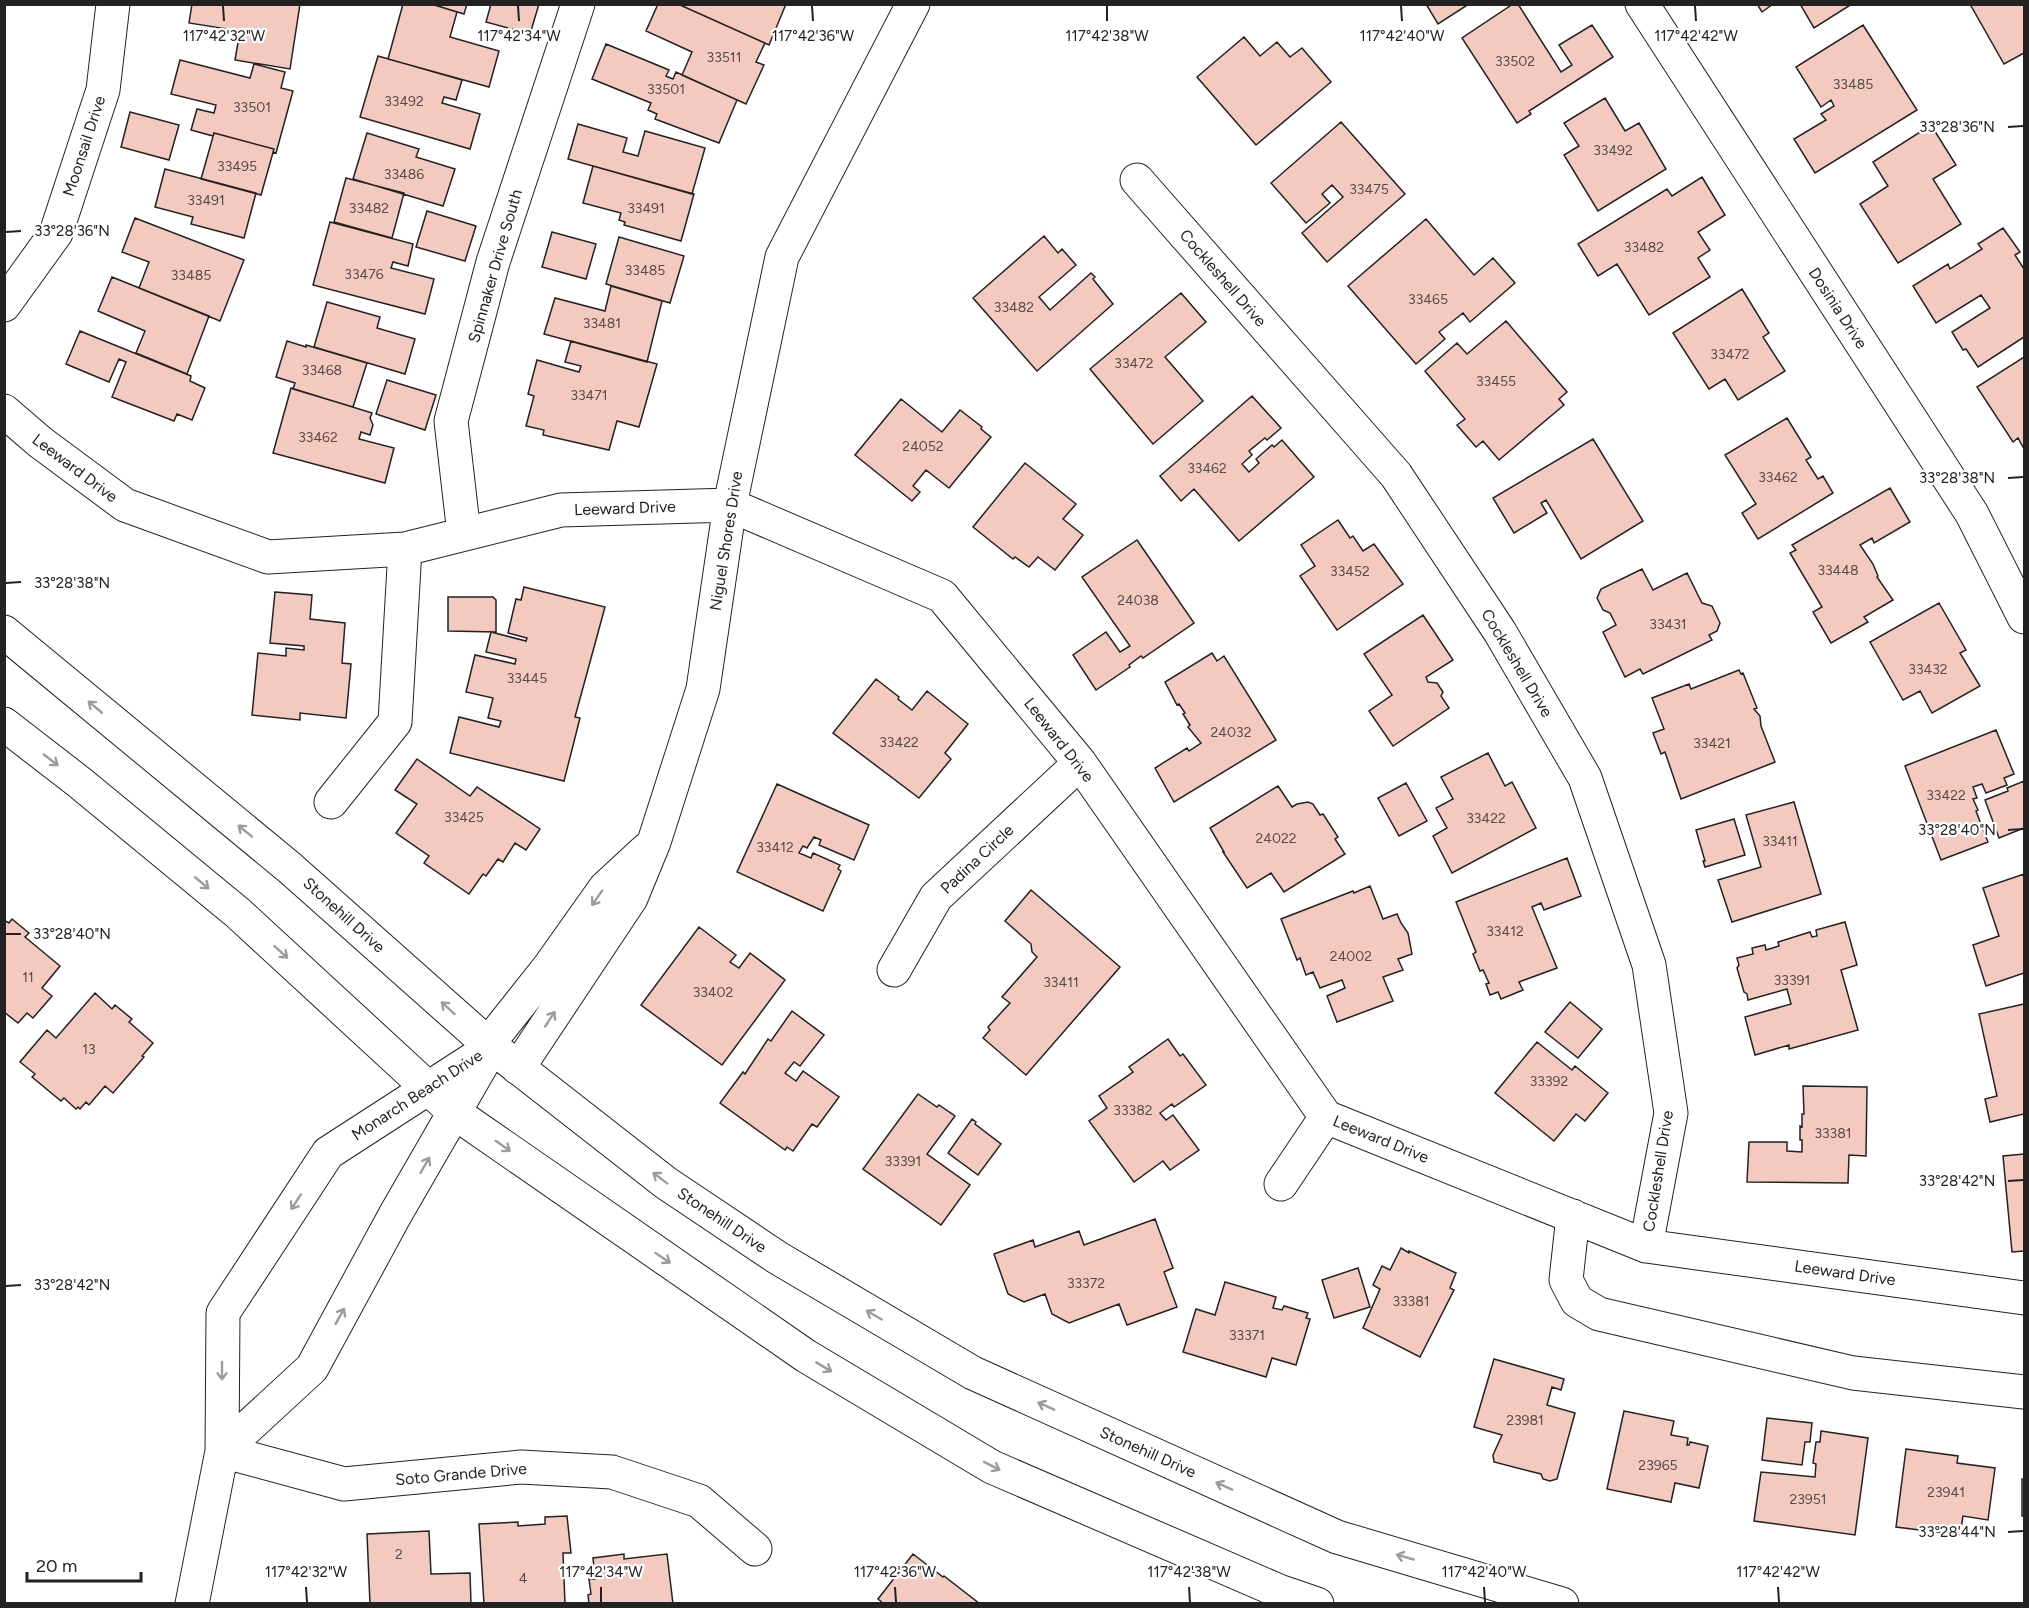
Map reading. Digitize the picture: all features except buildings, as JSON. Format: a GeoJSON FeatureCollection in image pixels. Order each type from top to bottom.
{"type":"FeatureCollection","features":[{"type":"Feature","properties":{"kind":"street","name":"Moonsail Drive"},"geometry":{"type":"LineString","coordinates":[[4,305],[56,233],[103,90],[113,4]]}},
{"type":"Feature","properties":{"kind":"street","name":"Spinnaker Drive South"},"geometry":{"type":"LineString","coordinates":[[464,534],[451,421],[493,262],[578,4]]}},
{"type":"Feature","properties":{"kind":"street","name":"Niguel Shores Drive"},"geometry":{"type":"LineString","coordinates":[[518,1068],[631,898],[654,843],[703,689],[730,505],[782,257],[913,4]]}},
{"type":"Feature","properties":{"kind":"street","name":"Dosinia Drive"},"geometry":{"type":"LineString","coordinates":[[1642,4],[1972,513],[2025,617]]}},
{"type":"Feature","properties":{"kind":"street","name":"Cockleshell Drive"},"geometry":{"type":"LineString","coordinates":[[1137,180],[1396,475],[1500,632],[1585,778],[1649,965],[1671,1113],[1646,1246]]}},
{"type":"Feature","properties":{"kind":"street","name":"Leeward Drive"},"geometry":{"type":"LineString","coordinates":[[4,411],[40,442],[125,505],[268,557],[405,549],[561,510],[730,505],[942,596],[1080,763],[1326,1117],[1646,1246],[2025,1298]]}},
{"type":"Feature","properties":{"kind":"street"},"geometry":{"type":"LineString","coordinates":[[331,802],[395,722],[405,549]]}},
{"type":"Feature","properties":{"kind":"street","name":"Stonehill Drive"},"geometry":{"type":"LineString","coordinates":[[4,632],[290,868],[490,1046],[666,1183],[768,1252],[973,1373],[1336,1537],[1562,1604]]}},
{"type":"Feature","properties":{"kind":"street"},"geometry":{"type":"LineString","coordinates":[[4,724],[79,782],[238,913],[455,1113],[806,1356],[992,1467],[1280,1591],[1317,1604]]}},
{"type":"Feature","properties":{"kind":"street","name":"Padina Circle"},"geometry":{"type":"LineString","coordinates":[[894,970],[936,897],[1080,763]]}},
{"type":"Feature","properties":{"kind":"street"},"geometry":{"type":"LineString","coordinates":[[490,1046],[605,888],[654,843]]}},
{"type":"Feature","properties":{"kind":"street","name":"Monarch Beach Drive"},"geometry":{"type":"LineString","coordinates":[[192,1604],[222,1451],[223,1313],[328,1153],[490,1046]]}},
{"type":"Feature","properties":{"kind":"street","name":"Monarch Beach Drive"},"geometry":{"type":"LineString","coordinates":[[222,1451],[312,1368],[490,1046]]}},
{"type":"Feature","properties":{"kind":"street"},"geometry":{"type":"LineString","coordinates":[[1281,1184],[1326,1117]]}},
{"type":"Feature","properties":{"kind":"street"},"geometry":{"type":"LineString","coordinates":[[1573,1216],[1566,1280],[1577,1301],[1599,1314],[1853,1373],[2025,1392]]}},
{"type":"Feature","properties":{"kind":"street","name":"Soto Grande Drive"},"geometry":{"type":"LineString","coordinates":[[222,1451],[344,1484],[521,1467],[612,1472],[699,1501],[755,1549]]}}]}
